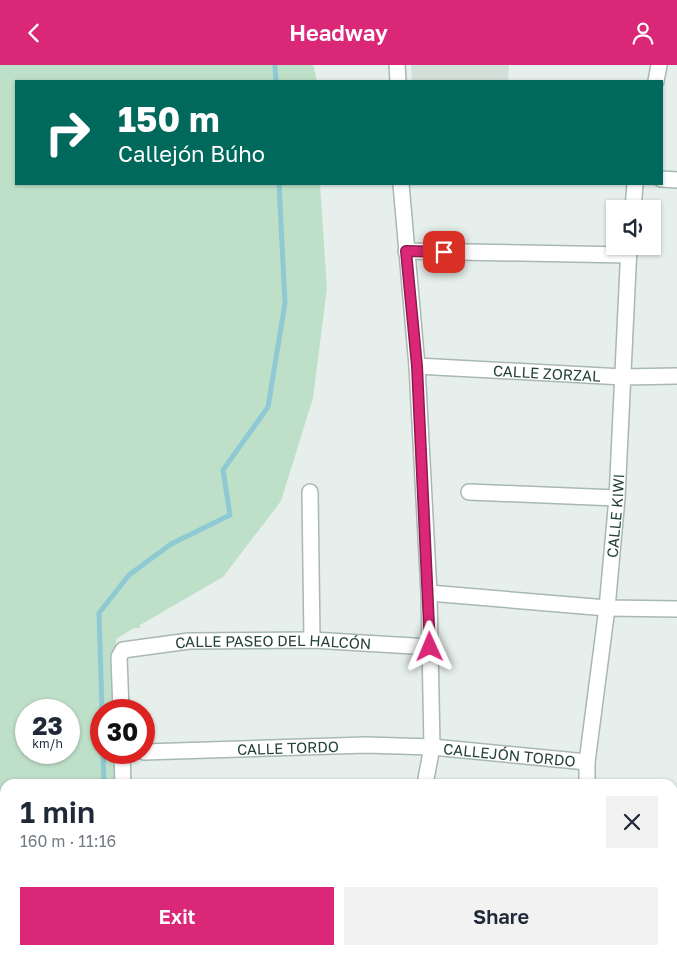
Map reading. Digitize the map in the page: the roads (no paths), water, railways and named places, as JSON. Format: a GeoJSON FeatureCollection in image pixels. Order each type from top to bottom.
{"type":"FeatureCollection","features":[{"type":"Feature","properties":{"kind":"street"},"geometry":{"type":"LineString","coordinates":[[397,65],[398,80]]}},
{"type":"Feature","properties":{"kind":"street"},"geometry":{"type":"LineString","coordinates":[[656,80],[659,65]]}},
{"type":"Feature","properties":{"kind":"street"},"geometry":{"type":"LineString","coordinates":[[663,179],[677,180]]}},
{"type":"Feature","properties":{"kind":"street"},"geometry":{"type":"LineString","coordinates":[[401,185],[417,366],[429,593],[432,747],[426,779]]}},
{"type":"Feature","properties":{"kind":"street"},"geometry":{"type":"LineString","coordinates":[[634,200],[636,185]]}},
{"type":"Feature","properties":{"kind":"street"},"geometry":{"type":"LineString","coordinates":[[406,251],[606,251]]}},
{"type":"Feature","properties":{"kind":"street","name":"CALLE KIWI"},"geometry":{"type":"LineString","coordinates":[[587,779],[587,762],[617,498],[629,255]]}},
{"type":"Feature","properties":{"kind":"street","name":"CALLE ZORZAL"},"geometry":{"type":"LineString","coordinates":[[417,366],[623,377],[677,376]]}},
{"type":"Feature","properties":{"kind":"street"},"geometry":{"type":"LineString","coordinates":[[310,492],[312,640]]}},
{"type":"Feature","properties":{"kind":"street"},"geometry":{"type":"LineString","coordinates":[[469,492],[617,498]]}},
{"type":"Feature","properties":{"kind":"street"},"geometry":{"type":"LineString","coordinates":[[429,593],[606,608],[677,609]]}},
{"type":"Feature","properties":{"kind":"street","name":"CALLE PASEO DEL HALCÓN"},"geometry":{"type":"LineString","coordinates":[[120,699],[119,654],[123,650],[189,641],[312,640],[430,647]]}},
{"type":"Feature","properties":{"kind":"street","name":"CALLE TORDO"},"geometry":{"type":"LineString","coordinates":[[155,752],[366,745],[432,747]]}},
{"type":"Feature","properties":{"kind":"street","name":"CALLEJÓN TORDO"},"geometry":{"type":"LineString","coordinates":[[432,747],[587,762]]}},
{"type":"Feature","properties":{"kind":"street"},"geometry":{"type":"LineString","coordinates":[[122,764],[123,779]]}},
{"type":"Feature","properties":{"kind":"waterway"},"geometry":{"type":"LineString","coordinates":[[275,65],[276,80]]}},
{"type":"Feature","properties":{"kind":"waterway"},"geometry":{"type":"LineString","coordinates":[[102,699],[99,613],[129,575],[171,544],[230,515],[223,470],[268,407],[285,303],[279,185]]}},
{"type":"Feature","properties":{"kind":"waterway"},"geometry":{"type":"LineString","coordinates":[[103,764],[104,779]]}}]}
